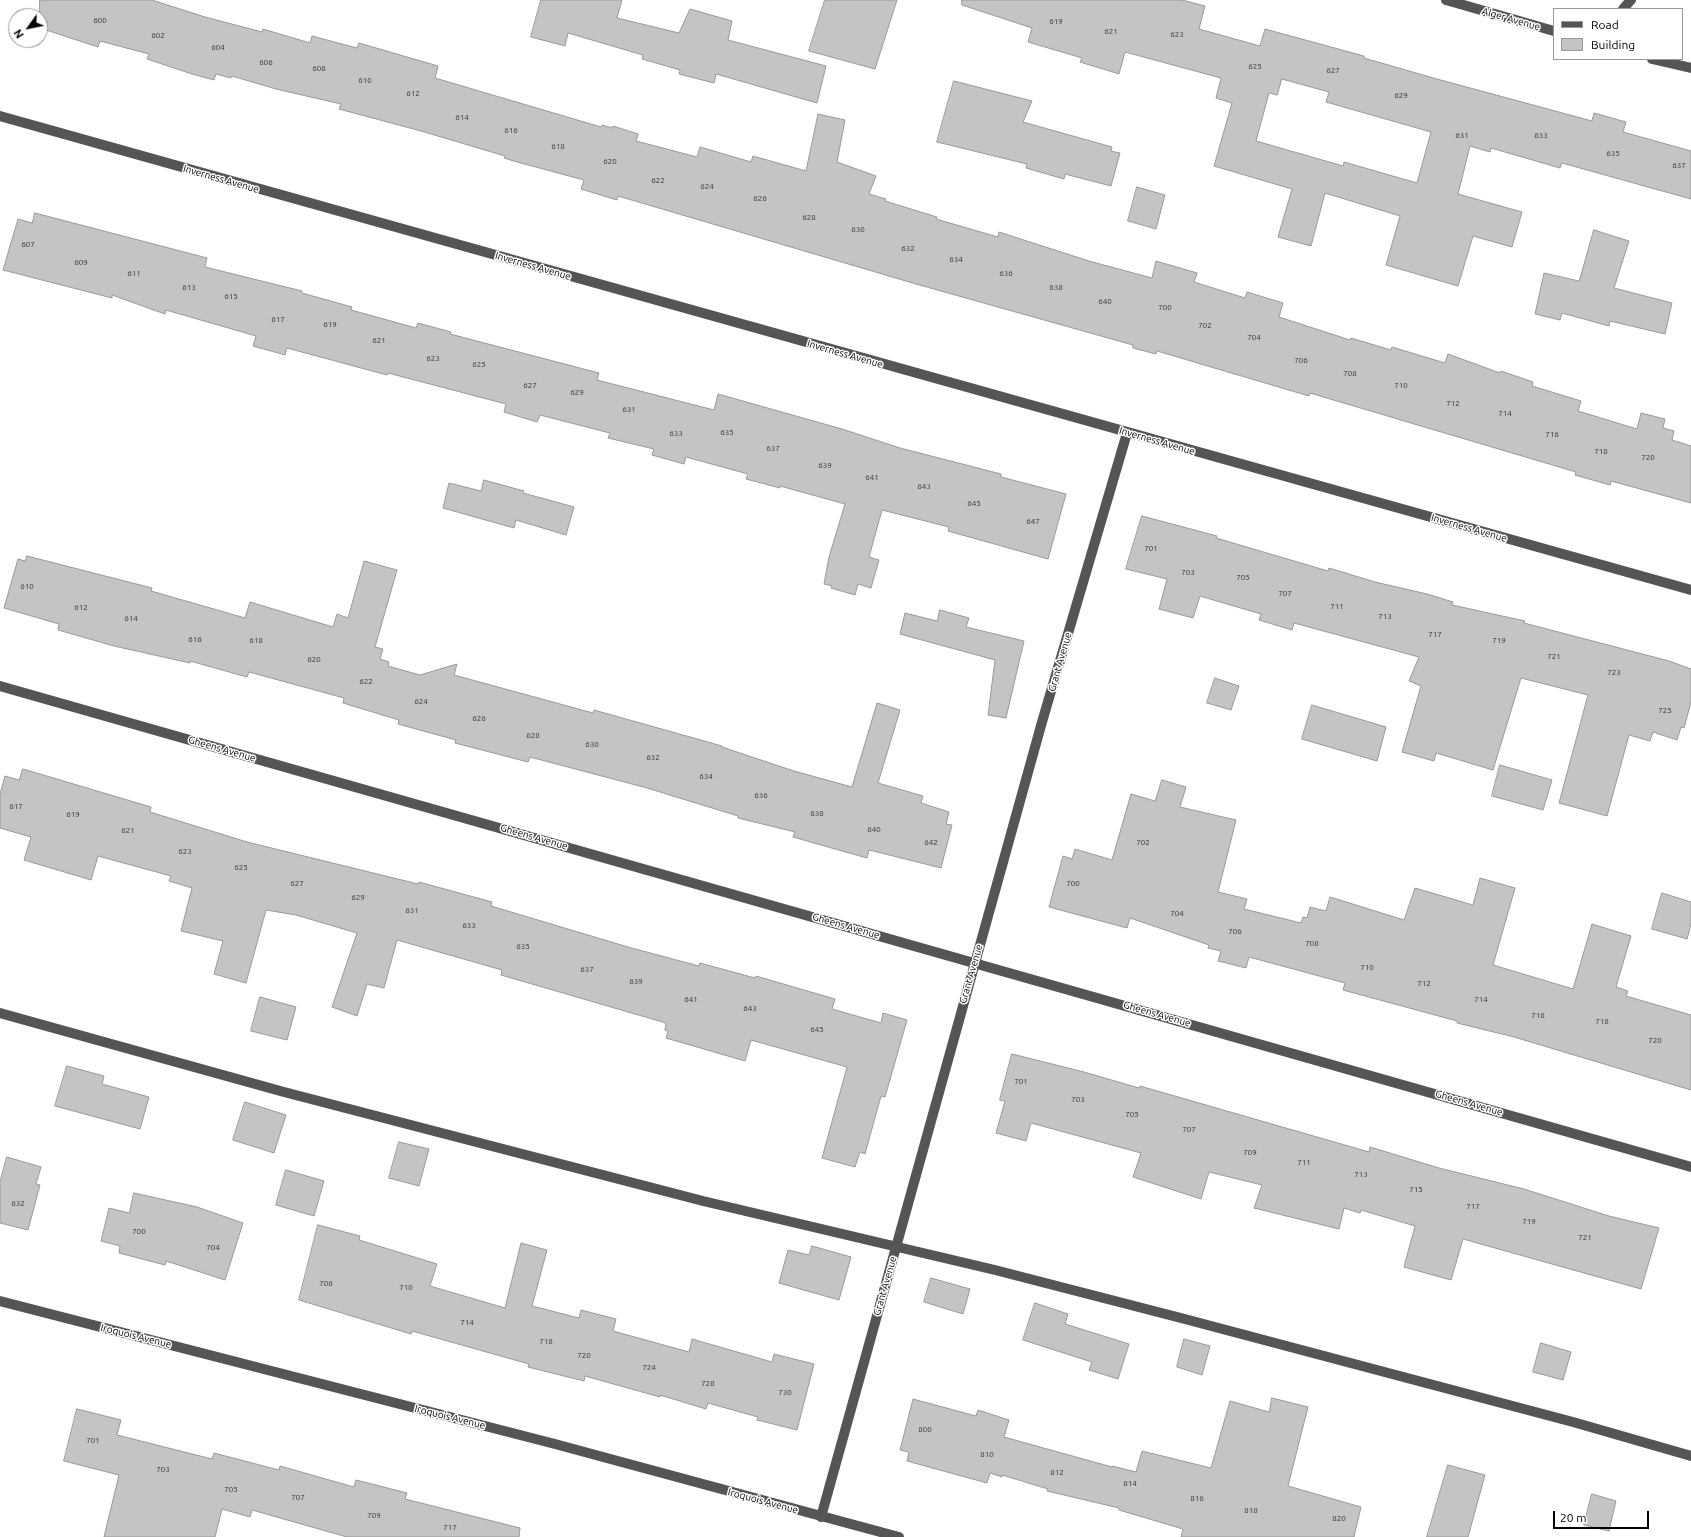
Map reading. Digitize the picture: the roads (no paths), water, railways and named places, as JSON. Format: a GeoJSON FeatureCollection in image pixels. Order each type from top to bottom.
{"type":"FeatureCollection","features":[{"type":"Feature","properties":{"kind":"street","name":"Alger Avenue"},"geometry":{"type":"LineString","coordinates":[[1446,0],[1553,31]]}},
{"type":"Feature","properties":{"kind":"street"},"geometry":{"type":"LineString","coordinates":[[1624,8],[1631,0]]}},
{"type":"Feature","properties":{"kind":"street"},"geometry":{"type":"LineString","coordinates":[[1656,60],[1691,68]]}},
{"type":"Feature","properties":{"kind":"street","name":"Inverness Avenue"},"geometry":{"type":"LineString","coordinates":[[0,116],[1691,590]]}},
{"type":"Feature","properties":{"kind":"street","name":"Grant Avenue"},"geometry":{"type":"LineString","coordinates":[[821,1517],[1040,729],[1127,433]]}},
{"type":"Feature","properties":{"kind":"street","name":"Gheens Avenue"},"geometry":{"type":"LineString","coordinates":[[0,686],[975,962],[1691,1167]]}},
{"type":"Feature","properties":{"kind":"street"},"geometry":{"type":"LineString","coordinates":[[0,1014],[276,1090],[703,1201],[896,1246],[1182,1318],[1573,1422],[1691,1456]]}},
{"type":"Feature","properties":{"kind":"street","name":"Iroquois Avenue"},"geometry":{"type":"LineString","coordinates":[[0,1301],[555,1444],[899,1537]]}}]}
